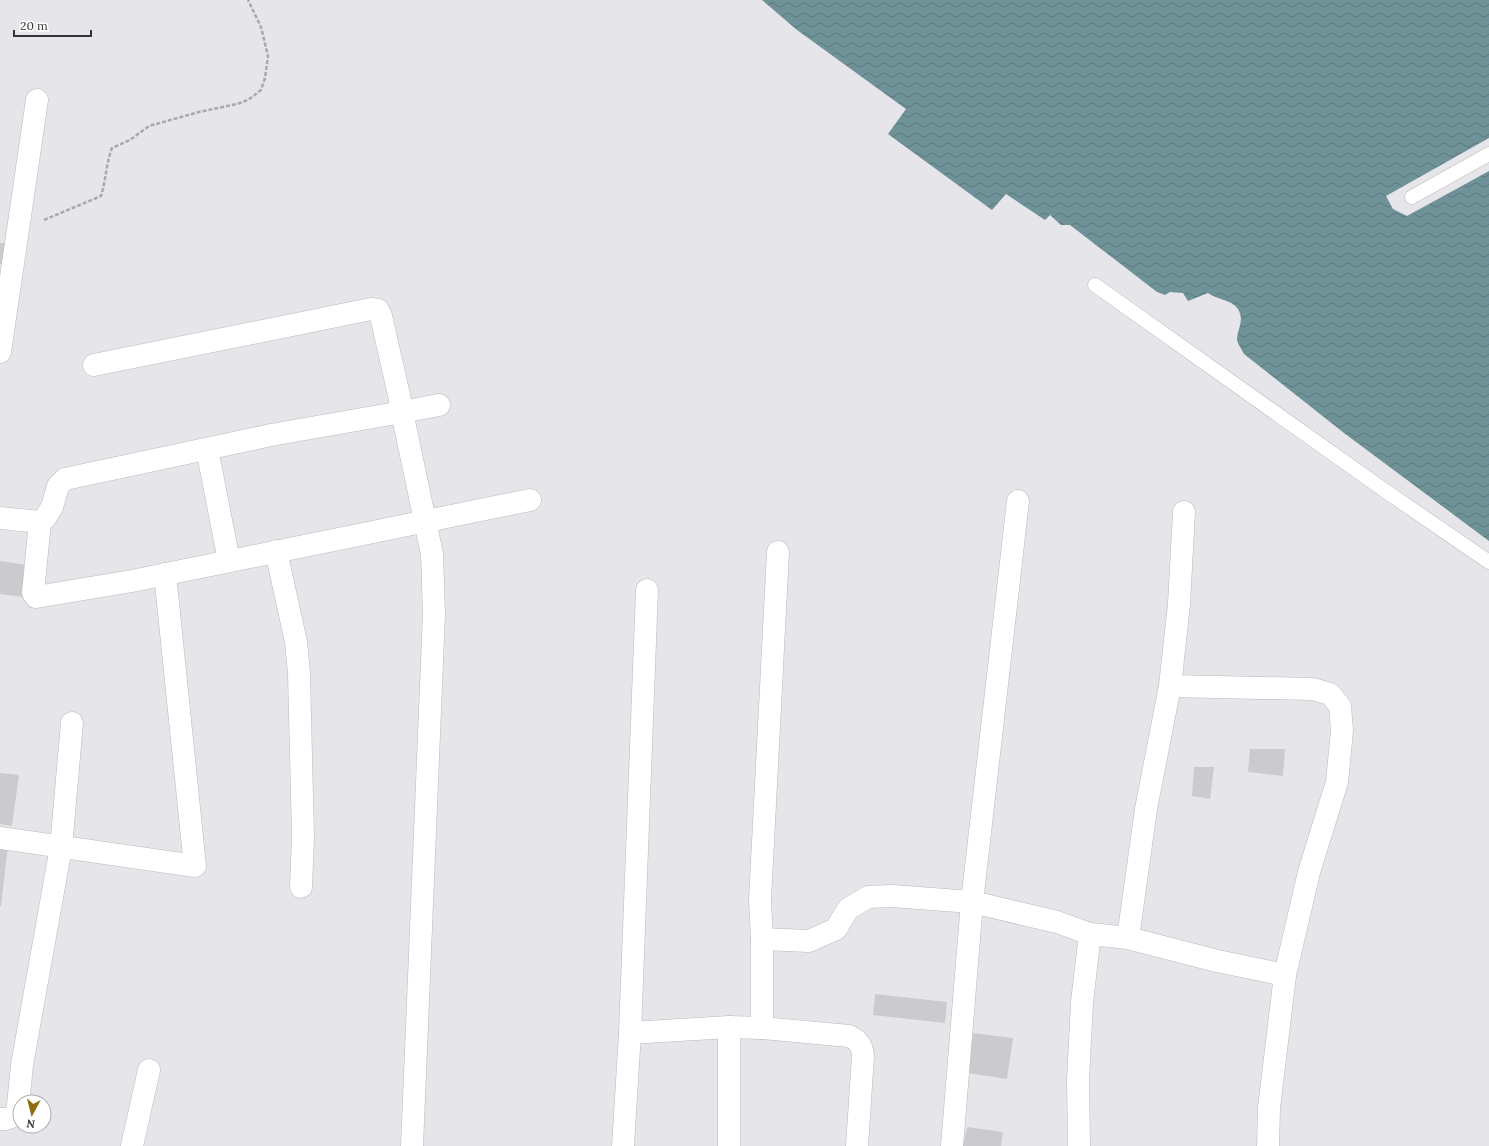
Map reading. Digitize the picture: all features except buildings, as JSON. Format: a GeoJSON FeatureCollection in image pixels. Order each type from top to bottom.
{"type":"FeatureCollection","features":[{"type":"Feature","properties":{"kind":"street"},"geometry":{"type":"LineString","coordinates":[[0,352],[37,100]]}},
{"type":"Feature","properties":{"kind":"street"},"geometry":{"type":"LineString","coordinates":[[94,365],[371,309],[378,310],[381,316],[432,554],[434,614],[412,1146]]}},
{"type":"Feature","properties":{"kind":"street"},"geometry":{"type":"LineString","coordinates":[[0,518],[40,522],[45,518],[52,507],[58,486],[65,479],[271,435],[438,405]]}},
{"type":"Feature","properties":{"kind":"street"},"geometry":{"type":"LineString","coordinates":[[207,449],[229,561]]}},
{"type":"Feature","properties":{"kind":"street"},"geometry":{"type":"LineString","coordinates":[[40,522],[33,593],[36,597],[132,581],[530,500]]}},
{"type":"Feature","properties":{"kind":"street"},"geometry":{"type":"LineString","coordinates":[[952,1146],[972,902],[1018,501]]}},
{"type":"Feature","properties":{"kind":"street"},"geometry":{"type":"LineString","coordinates":[[1128,938],[1146,809],[1170,686],[1179,604],[1184,512]]}},
{"type":"Feature","properties":{"kind":"street"},"geometry":{"type":"LineString","coordinates":[[276,551],[296,642],[299,673],[302,815],[301,887]]}},
{"type":"Feature","properties":{"kind":"street"},"geometry":{"type":"LineString","coordinates":[[762,1028],[762,939],[760,900],[778,552]]}},
{"type":"Feature","properties":{"kind":"street"},"geometry":{"type":"LineString","coordinates":[[0,838],[195,866],[164,574]]}},
{"type":"Feature","properties":{"kind":"street"},"geometry":{"type":"LineString","coordinates":[[623,1146],[630,1033],[647,590]]}},
{"type":"Feature","properties":{"kind":"street"},"geometry":{"type":"LineString","coordinates":[[1170,686],[1313,689],[1330,694],[1340,706],[1342,731],[1337,782],[1309,872],[1285,975],[1269,1108],[1268,1146]]}},
{"type":"Feature","properties":{"kind":"street"},"geometry":{"type":"LineString","coordinates":[[0,1119],[6,1119],[17,1115],[22,1065],[61,847],[72,723]]}},
{"type":"Feature","properties":{"kind":"street"},"geometry":{"type":"LineString","coordinates":[[762,939],[809,941],[836,929],[848,909],[868,897],[892,896],[972,902],[1057,922],[1090,934],[1128,938],[1217,961],[1285,975]]}},
{"type":"Feature","properties":{"kind":"street"},"geometry":{"type":"LineString","coordinates":[[1079,1146],[1078,1080],[1082,1002],[1090,934]]}},
{"type":"Feature","properties":{"kind":"street"},"geometry":{"type":"LineString","coordinates":[[630,1033],[729,1027],[762,1028],[849,1036],[858,1041],[863,1048],[857,1146]]}},
{"type":"Feature","properties":{"kind":"street"},"geometry":{"type":"LineString","coordinates":[[729,1027],[729,1146]]}},
{"type":"Feature","properties":{"kind":"street"},"geometry":{"type":"LineString","coordinates":[[132,1146],[149,1070]]}},
{"type":"Feature","properties":{"kind":"lane"},"geometry":{"type":"LineString","coordinates":[[1412,197],[1489,154]]}},
{"type":"Feature","properties":{"kind":"lane"},"geometry":{"type":"LineString","coordinates":[[1095,285],[1387,492],[1489,562]]}},
{"type":"Feature","properties":{"kind":"path"},"geometry":{"type":"LineString","coordinates":[[18,231],[101,196],[108,159],[112,148],[130,140],[149,126],[199,112],[237,104],[248,100],[261,90],[265,78],[268,56],[261,28],[248,0]]}},
{"type":"Feature","properties":{"kind":"water"},"geometry":{"type":"Polygon","coordinates":[[[762,0],[1489,0],[1489,138],[1386,196],[1393,209],[1407,216],[1489,171],[1489,541],[1344,433],[1244,354],[1237,340],[1241,317],[1238,309],[1232,303],[1208,293],[1188,301],[1183,293],[1170,292],[1165,295],[1157,292],[1070,225],[1061,225],[1050,215],[1045,220],[1006,194],[992,210],[888,134],[906,109],[797,30],[762,0]]]}}]}
